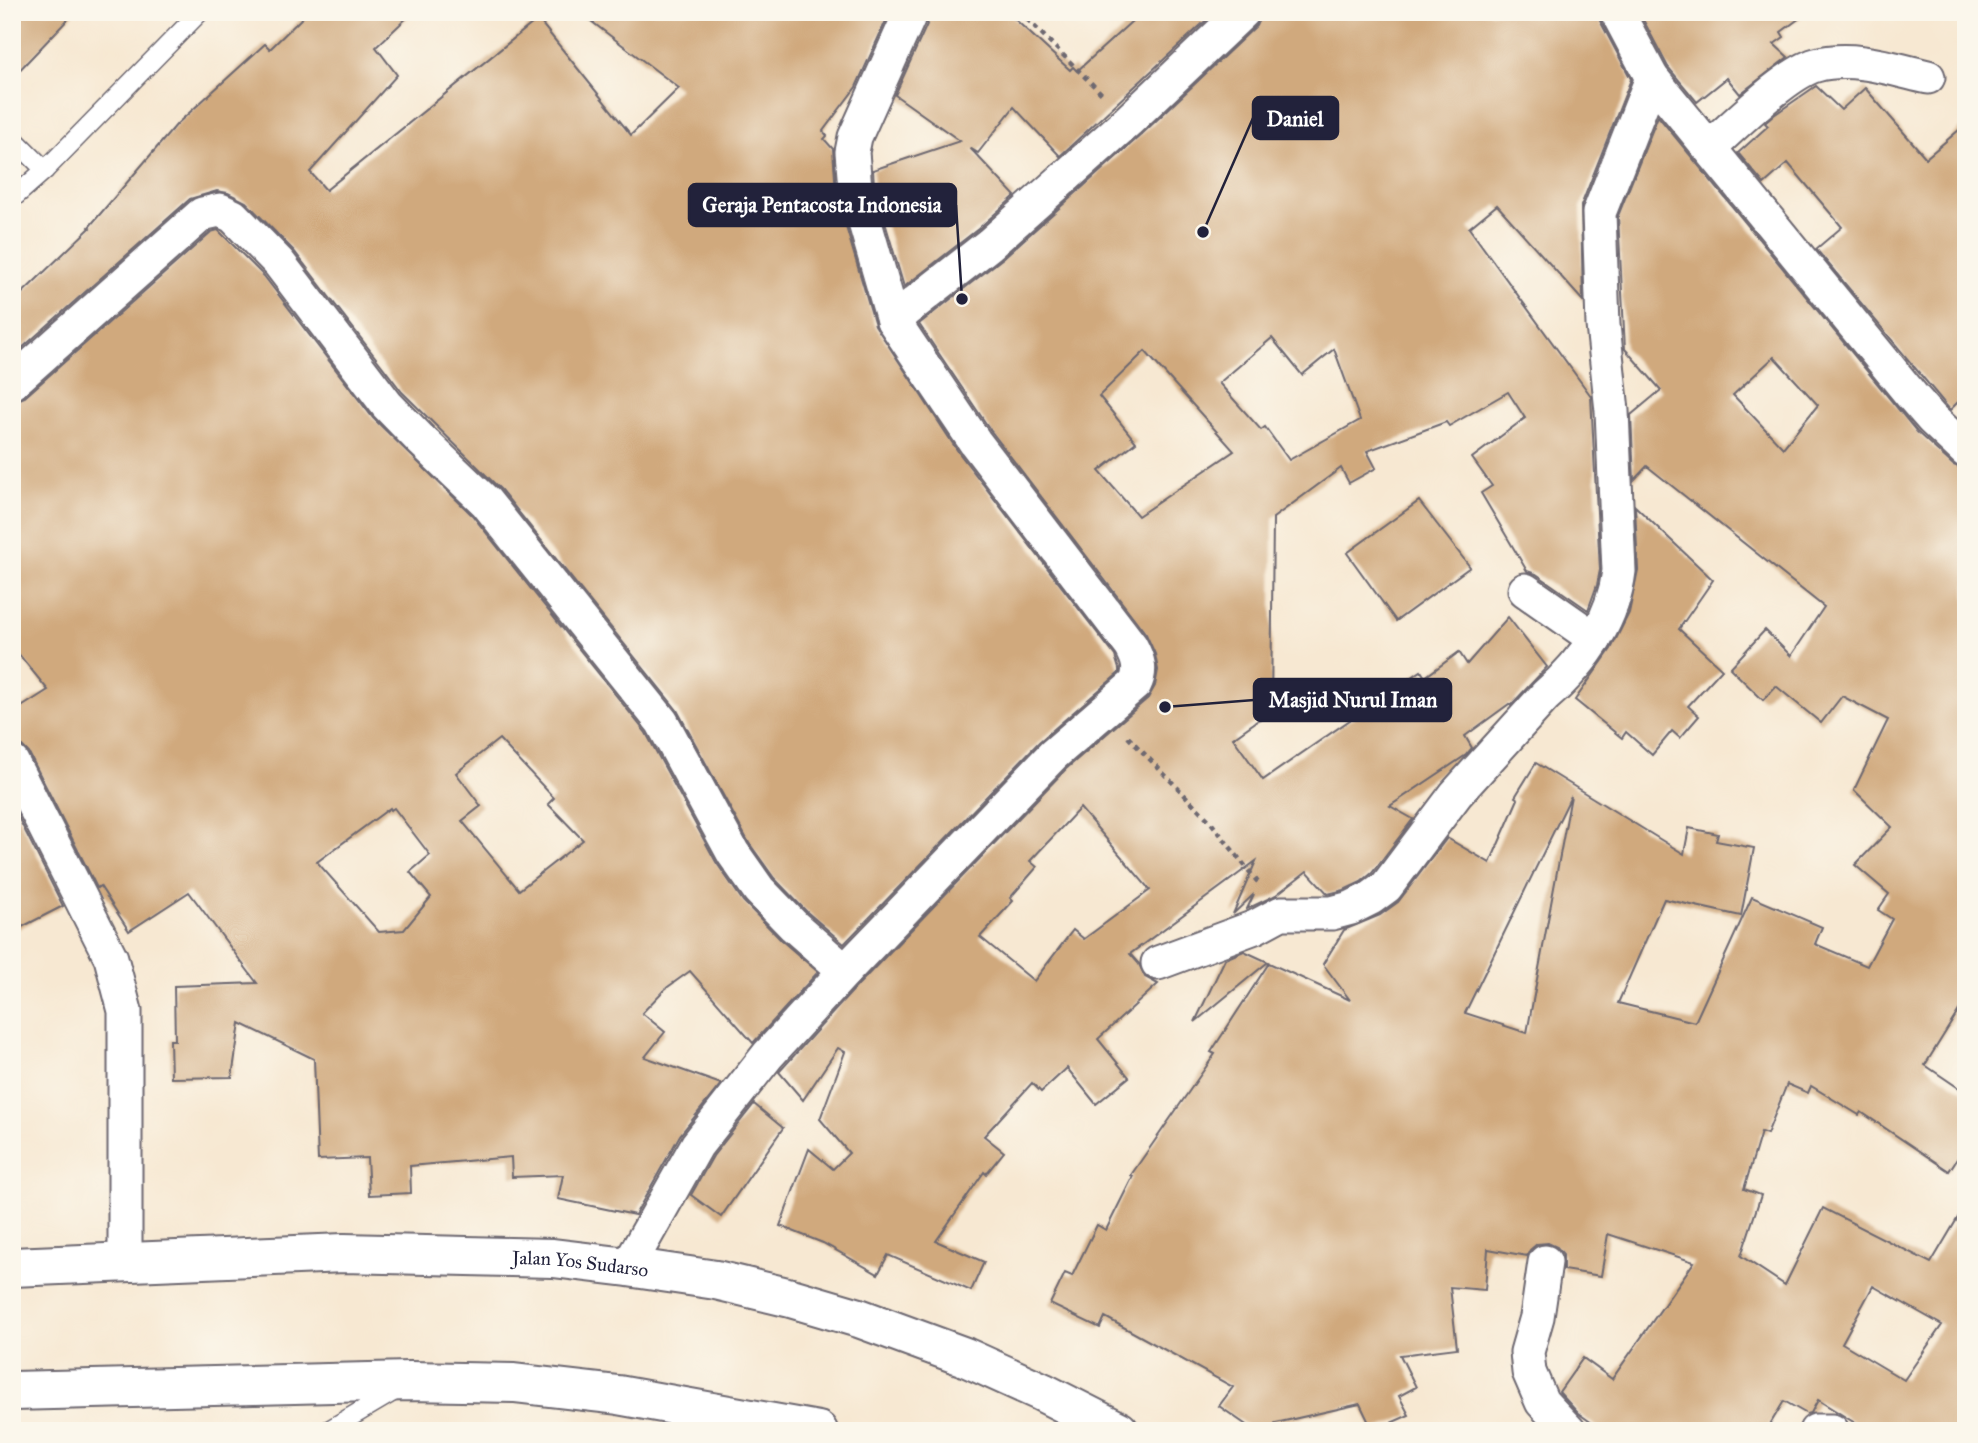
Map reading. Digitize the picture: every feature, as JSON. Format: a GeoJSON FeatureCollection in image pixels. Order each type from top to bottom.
{"type":"FeatureCollection","features":[{"type":"Feature","properties":{"kind":"main road","name":"Jalan Yos Sudarso"},"geometry":{"type":"LineString","coordinates":[[12,1267],[344,1254],[553,1258],[716,1280],[859,1318],[965,1357],[1119,1431]]}},
{"type":"Feature","properties":{"kind":"main road"},"geometry":{"type":"LineString","coordinates":[[12,1391],[410,1381],[513,1383],[618,1395],[818,1431]]}},
{"type":"Feature","properties":{"kind":"street"},"geometry":{"type":"LineString","coordinates":[[628,1267],[697,1145],[768,1055],[1053,755],[1135,684],[1140,671],[1136,656],[975,442],[892,320],[855,188],[852,152],[855,137],[911,12]]}},
{"type":"Feature","properties":{"kind":"street"},"geometry":{"type":"LineString","coordinates":[[892,320],[990,244],[1128,121],[1242,12]]}},
{"type":"Feature","properties":{"kind":"street"},"geometry":{"type":"LineString","coordinates":[[1617,12],[1652,78],[1912,396],[1966,451]]}},
{"type":"Feature","properties":{"kind":"street"},"geometry":{"type":"LineString","coordinates":[[1710,147],[1793,76],[1817,65],[1834,62],[1873,65],[1928,77]]}},
{"type":"Feature","properties":{"kind":"street"},"geometry":{"type":"LineString","coordinates":[[1158,962],[1255,927],[1281,914],[1332,913],[1342,910],[1371,898],[1386,887],[1456,794],[1545,695],[1561,682],[1595,639],[1616,594],[1619,571],[1612,411],[1603,325],[1599,213],[1652,78]]}},
{"type":"Feature","properties":{"kind":"street"},"geometry":{"type":"LineString","coordinates":[[12,383],[202,214],[220,210],[233,216],[278,263],[387,405],[486,502],[568,601],[662,722],[733,853],[759,890],[794,926],[845,971]]}},
{"type":"Feature","properties":{"kind":"street"},"geometry":{"type":"LineString","coordinates":[[1525,590],[1595,639]]}},
{"type":"Feature","properties":{"kind":"street"},"geometry":{"type":"LineString","coordinates":[[12,762],[111,958],[124,1011],[125,1264]]}},
{"type":"Feature","properties":{"kind":"street"},"geometry":{"type":"LineString","coordinates":[[1545,1262],[1537,1317],[1527,1352],[1529,1372],[1542,1402],[1569,1431]]}},
{"type":"Feature","properties":{"kind":"street"},"geometry":{"type":"LineString","coordinates":[[1816,1431],[1832,1431]]}},
{"type":"Feature","properties":{"kind":"lane"},"geometry":{"type":"LineString","coordinates":[[12,199],[45,170],[200,12]]}},
{"type":"Feature","properties":{"kind":"lane"},"geometry":{"type":"LineString","coordinates":[[12,137],[45,170]]}},
{"type":"Feature","properties":{"kind":"lane"},"geometry":{"type":"LineString","coordinates":[[327,1431],[410,1381]]}},
{"type":"Feature","properties":{"kind":"path"},"geometry":{"type":"LineString","coordinates":[[1020,12],[1128,121]]}},
{"type":"Feature","properties":{"kind":"path"},"geometry":{"type":"LineString","coordinates":[[1104,712],[1209,820],[1235,850],[1281,914]]}},
{"type":"Feature","properties":{"kind":"building"},"geometry":{"type":"Polygon","coordinates":[[[12,12],[75,12],[12,78],[12,12]]]}},
{"type":"Feature","properties":{"kind":"building"},"geometry":{"type":"Polygon","coordinates":[[[308,12],[413,12],[376,47],[397,75],[310,172],[326,190],[538,19],[631,135],[679,88],[579,12],[890,12],[856,87],[823,131],[827,136],[824,139],[833,149],[836,193],[875,325],[959,453],[1115,656],[1119,673],[1039,742],[844,944],[774,878],[749,843],[677,710],[501,490],[402,392],[294,251],[246,202],[217,191],[190,199],[12,357],[13,302],[90,228],[177,124],[265,44],[270,49],[308,12]]]}},
{"type":"Feature","properties":{"kind":"building"},"geometry":{"type":"Polygon","coordinates":[[[930,12],[1007,12],[1070,70],[1073,67],[1077,71],[1142,12],[1215,12],[1060,156],[1014,107],[978,153],[970,148],[1015,196],[904,287],[874,185],[873,170],[960,141],[895,95],[929,20],[930,12]]]}},
{"type":"Feature","properties":{"kind":"building"},"geometry":{"type":"Polygon","coordinates":[[[1262,12],[1598,12],[1600,21],[1631,79],[1581,206],[1583,301],[1497,205],[1469,228],[1591,396],[1600,570],[1597,585],[1588,610],[1536,574],[1527,571],[1481,493],[1492,486],[1472,458],[1525,418],[1508,392],[1449,426],[1446,422],[1367,451],[1376,468],[1349,483],[1341,468],[1273,518],[1271,711],[1233,738],[1263,780],[1421,671],[1425,677],[1459,652],[1467,664],[1508,617],[1547,667],[1511,705],[1465,736],[1472,748],[1466,755],[1390,806],[1413,819],[1372,873],[1361,882],[1328,894],[1307,871],[1276,895],[1247,909],[1254,894],[1233,914],[1256,861],[1130,954],[1145,977],[1158,984],[1098,1039],[1129,1077],[1096,1104],[1067,1068],[1041,1092],[1032,1083],[984,1136],[1004,1152],[986,1174],[984,1172],[936,1241],[984,1262],[971,1291],[888,1255],[878,1274],[823,1243],[780,1226],[809,1149],[833,1169],[849,1153],[820,1119],[845,1052],[838,1048],[803,1100],[779,1072],[859,984],[1066,769],[1148,698],[1155,686],[1158,670],[1155,654],[1146,634],[991,431],[919,324],[1003,258],[1141,135],[1256,26],[1262,12]],[[1272,338],[1219,383],[1261,430],[1265,427],[1289,460],[1360,420],[1334,349],[1302,375],[1272,338]],[[1145,351],[1099,396],[1136,442],[1099,471],[1138,516],[1234,451],[1145,351]],[[1080,808],[1030,861],[1037,867],[1010,898],[1013,901],[980,937],[1034,981],[1073,930],[1084,939],[1150,890],[1080,808]]]}},
{"type":"Feature","properties":{"kind":"building"},"geometry":{"type":"Polygon","coordinates":[[[1639,12],[1808,12],[1781,32],[1784,37],[1774,44],[1788,57],[1740,94],[1727,78],[1697,102],[1668,67],[1639,12]]]}},
{"type":"Feature","properties":{"kind":"building"},"geometry":{"type":"Polygon","coordinates":[[[1816,86],[1841,110],[1865,88],[1926,158],[1966,124],[1966,394],[1950,410],[1816,249],[1842,227],[1788,163],[1764,184],[1738,153],[1768,126],[1765,123],[1774,115],[1816,86]]]}},
{"type":"Feature","properties":{"kind":"building"},"geometry":{"type":"Polygon","coordinates":[[[1658,116],[1917,432],[1953,465],[1966,470],[1966,999],[1925,1065],[1966,1093],[1966,1145],[1949,1171],[1861,1112],[1859,1115],[1811,1086],[1808,1093],[1787,1084],[1767,1134],[1761,1132],[1744,1189],[1761,1195],[1741,1256],[1785,1285],[1823,1208],[1931,1263],[1966,1204],[1966,1417],[1959,1431],[1868,1431],[1818,1400],[1811,1413],[1807,1414],[1784,1401],[1766,1431],[1603,1431],[1578,1413],[1559,1392],[1583,1358],[1612,1379],[1694,1262],[1608,1234],[1601,1276],[1563,1270],[1563,1254],[1548,1243],[1537,1244],[1527,1256],[1488,1249],[1485,1290],[1450,1287],[1457,1348],[1400,1355],[1416,1387],[1399,1396],[1409,1415],[1373,1431],[1360,1404],[1276,1423],[1271,1431],[1255,1431],[1219,1406],[1233,1387],[1105,1317],[1100,1328],[1050,1304],[1065,1273],[1072,1276],[1097,1225],[1106,1230],[1133,1176],[1131,1175],[1215,1054],[1211,1052],[1269,963],[1350,1000],[1323,964],[1344,930],[1380,915],[1398,902],[1447,838],[1490,863],[1518,799],[1515,797],[1536,763],[1684,854],[1689,828],[1718,834],[1716,841],[1754,848],[1741,916],[1664,899],[1618,1003],[1695,1022],[1752,897],[1822,927],[1815,944],[1867,966],[1892,919],[1878,910],[1889,894],[1855,865],[1892,827],[1854,790],[1888,720],[1842,696],[1821,723],[1776,686],[1763,700],[1730,668],[1765,630],[1791,656],[1824,607],[1647,466],[1634,480],[1631,415],[1661,390],[1625,349],[1618,216],[1658,116]],[[1774,357],[1733,395],[1783,448],[1818,405],[1774,357]],[[1571,796],[1465,1013],[1527,1033],[1571,796]],[[1873,1286],[1842,1343],[1904,1380],[1942,1325],[1873,1286]]]}},
{"type":"Feature","properties":{"kind":"building"},"geometry":{"type":"Polygon","coordinates":[[[218,230],[264,276],[373,418],[472,515],[646,733],[716,862],[743,901],[781,940],[818,972],[753,1043],[690,971],[665,989],[642,1013],[665,1032],[645,1057],[721,1084],[680,1135],[635,1215],[558,1199],[563,1175],[512,1177],[511,1157],[410,1166],[411,1193],[369,1195],[367,1158],[318,1160],[314,1059],[240,1023],[232,1077],[171,1078],[170,1040],[175,1040],[174,986],[257,983],[189,892],[129,931],[100,886],[97,888],[29,753],[22,746],[12,743],[12,713],[48,690],[12,646],[12,402],[25,397],[211,232],[218,230]],[[499,739],[456,773],[481,806],[462,821],[519,890],[583,840],[548,804],[554,798],[499,739]],[[390,808],[317,862],[379,932],[404,930],[431,897],[410,872],[430,855],[394,808],[390,808]]]}},
{"type":"Feature","properties":{"kind":"building"},"geometry":{"type":"Polygon","coordinates":[[[1419,501],[1470,567],[1396,621],[1347,553],[1419,501]]]}},
{"type":"Feature","properties":{"kind":"building"},"geometry":{"type":"Polygon","coordinates":[[[1635,506],[1713,580],[1679,629],[1722,669],[1688,706],[1699,716],[1680,738],[1672,731],[1652,755],[1626,732],[1622,738],[1575,700],[1611,649],[1629,613],[1638,570],[1635,506]]]}},
{"type":"Feature","properties":{"kind":"building"},"geometry":{"type":"Polygon","coordinates":[[[12,805],[63,906],[12,932],[12,805]]]}},
{"type":"Feature","properties":{"kind":"building"},"geometry":{"type":"Polygon","coordinates":[[[1244,951],[1268,962],[1195,1022],[1225,959],[1244,951]]]}},
{"type":"Feature","properties":{"kind":"building"},"geometry":{"type":"Polygon","coordinates":[[[754,1104],[783,1128],[721,1217],[691,1195],[713,1156],[754,1104]]]}},
{"type":"Feature","properties":{"kind":"place","name":"Daniel"},"geometry":{"type":"Point","coordinates":[1203,232]}},
{"type":"Feature","properties":{"kind":"place","name":"Geraja Pentacosta Indonesia"},"geometry":{"type":"Point","coordinates":[962,299]}},
{"type":"Feature","properties":{"kind":"place","name":"Masjid Nurul Iman"},"geometry":{"type":"Point","coordinates":[1165,707]}}]}
